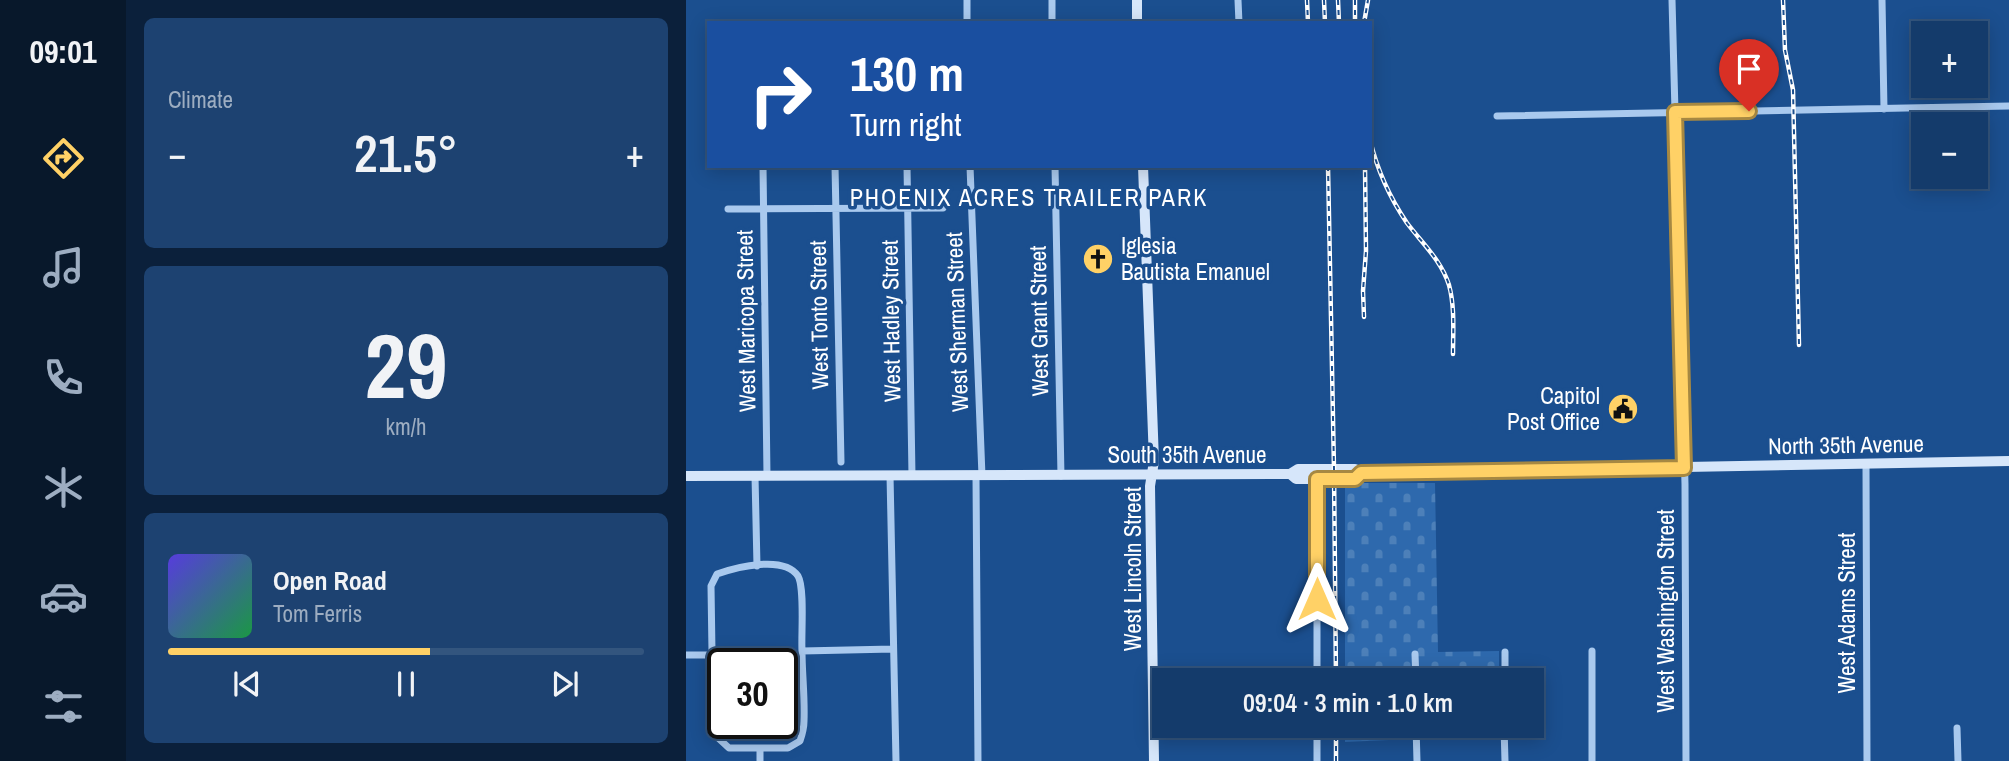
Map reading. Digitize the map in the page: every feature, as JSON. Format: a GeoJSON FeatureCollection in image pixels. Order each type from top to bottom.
{"type":"FeatureCollection","features":[{"type":"Feature","properties":{"kind":"main road"},"geometry":{"type":"LineString","coordinates":[[1137,0],[1137,21]]}},
{"type":"Feature","properties":{"kind":"main road","name":"West Lincoln Street"},"geometry":{"type":"LineString","coordinates":[[1143,168],[1154,461],[1150,486],[1154,761]]}},
{"type":"Feature","properties":{"kind":"main road","name":"North 35th Avenue"},"geometry":{"type":"LineString","coordinates":[[1684,468],[2009,461]]}},
{"type":"Feature","properties":{"kind":"main road","name":"South 35th Avenue"},"geometry":{"type":"LineString","coordinates":[[686,476],[1061,476],[1290,474],[1298,469],[1355,469],[1361,473],[1684,468]]}},
{"type":"Feature","properties":{"kind":"main road"},"geometry":{"type":"LineString","coordinates":[[1290,474],[1296,479],[1355,479],[1361,473]]}},
{"type":"Feature","properties":{"kind":"street"},"geometry":{"type":"LineString","coordinates":[[967,0],[967,21]]}},
{"type":"Feature","properties":{"kind":"street"},"geometry":{"type":"LineString","coordinates":[[1052,0],[1052,21]]}},
{"type":"Feature","properties":{"kind":"street"},"geometry":{"type":"LineString","coordinates":[[1238,0],[1239,21]]}},
{"type":"Feature","properties":{"kind":"street","name":"West Washington Street"},"geometry":{"type":"LineString","coordinates":[[1672,0],[1684,468],[1686,761]]}},
{"type":"Feature","properties":{"kind":"street"},"geometry":{"type":"LineString","coordinates":[[1882,0],[1884,108]]}},
{"type":"Feature","properties":{"kind":"street"},"geometry":{"type":"LineString","coordinates":[[1497,116],[2009,106]]}},
{"type":"Feature","properties":{"kind":"street","name":"West Maricopa Street"},"geometry":{"type":"LineString","coordinates":[[763,168],[767,476]]}},
{"type":"Feature","properties":{"kind":"street","name":"West Tonto Street"},"geometry":{"type":"LineString","coordinates":[[835,168],[841,462]]}},
{"type":"Feature","properties":{"kind":"street","name":"West Hadley Street"},"geometry":{"type":"LineString","coordinates":[[907,168],[912,476]]}},
{"type":"Feature","properties":{"kind":"street","name":"West Sherman Street"},"geometry":{"type":"LineString","coordinates":[[970,168],[979,476],[978,761]]}},
{"type":"Feature","properties":{"kind":"street","name":"West Grant Street"},"geometry":{"type":"LineString","coordinates":[[1055,168],[1061,476]]}},
{"type":"Feature","properties":{"kind":"street"},"geometry":{"type":"LineString","coordinates":[[728,209],[943,208]]}},
{"type":"Feature","properties":{"kind":"street","name":"West Adams Street"},"geometry":{"type":"LineString","coordinates":[[1866,464],[1867,761]]}},
{"type":"Feature","properties":{"kind":"street"},"geometry":{"type":"LineString","coordinates":[[890,475],[895,761]]}},
{"type":"Feature","properties":{"kind":"street"},"geometry":{"type":"LineString","coordinates":[[755,476],[757,565]]}},
{"type":"Feature","properties":{"kind":"street"},"geometry":{"type":"LineString","coordinates":[[1317,479],[1317,668]]}},
{"type":"Feature","properties":{"kind":"street"},"geometry":{"type":"LineString","coordinates":[[712,648],[711,586],[717,574],[736,567],[771,565],[787,567],[799,578],[805,724],[800,741],[788,748],[729,748],[719,739]]}},
{"type":"Feature","properties":{"kind":"street"},"geometry":{"type":"LineString","coordinates":[[802,651],[893,649]]}},
{"type":"Feature","properties":{"kind":"street"},"geometry":{"type":"LineString","coordinates":[[1592,651],[1592,761]]}},
{"type":"Feature","properties":{"kind":"street"},"geometry":{"type":"LineString","coordinates":[[1504,668],[1505,652]]}},
{"type":"Feature","properties":{"kind":"street"},"geometry":{"type":"LineString","coordinates":[[686,655],[707,654]]}},
{"type":"Feature","properties":{"kind":"street"},"geometry":{"type":"LineString","coordinates":[[1415,654],[1416,668]]}},
{"type":"Feature","properties":{"kind":"street"},"geometry":{"type":"LineString","coordinates":[[1957,727],[1958,761]]}},
{"type":"Feature","properties":{"kind":"street"},"geometry":{"type":"LineString","coordinates":[[1317,738],[1317,761]]}},
{"type":"Feature","properties":{"kind":"street"},"geometry":{"type":"LineString","coordinates":[[1416,738],[1417,761]]}},
{"type":"Feature","properties":{"kind":"street"},"geometry":{"type":"LineString","coordinates":[[1504,738],[1504,761]]}},
{"type":"Feature","properties":{"kind":"street"},"geometry":{"type":"LineString","coordinates":[[760,748],[760,761]]}},
{"type":"Feature","properties":{"kind":"green space"},"geometry":{"type":"Polygon","coordinates":[[[1345,483],[1435,483],[1438,652],[1499,651],[1499,668],[1345,668],[1345,483]]]}},
{"type":"Feature","properties":{"kind":"green space"},"geometry":{"type":"Polygon","coordinates":[[[1345,738],[1433,738],[1345,742],[1345,738]]]}},
{"type":"Feature","properties":{"kind":"railway"},"geometry":{"type":"LineString","coordinates":[[1307,0],[1308,21]]}},
{"type":"Feature","properties":{"kind":"railway"},"geometry":{"type":"LineString","coordinates":[[1324,0],[1325,21]]}},
{"type":"Feature","properties":{"kind":"railway"},"geometry":{"type":"LineString","coordinates":[[1338,0],[1339,21]]}},
{"type":"Feature","properties":{"kind":"railway"},"geometry":{"type":"LineString","coordinates":[[1355,0],[1355,21]]}},
{"type":"Feature","properties":{"kind":"railway"},"geometry":{"type":"LineString","coordinates":[[1364,21],[1368,0]]}},
{"type":"Feature","properties":{"kind":"railway"},"geometry":{"type":"LineString","coordinates":[[1783,0],[1785,50],[1793,90],[1799,345]]}},
{"type":"Feature","properties":{"kind":"railway"},"geometry":{"type":"LineString","coordinates":[[1372,147],[1395,204],[1446,276],[1452,302],[1453,354]]}},
{"type":"Feature","properties":{"kind":"railway"},"geometry":{"type":"LineString","coordinates":[[1328,168],[1336,668]]}},
{"type":"Feature","properties":{"kind":"railway"},"geometry":{"type":"LineString","coordinates":[[1364,317],[1365,168]]}},
{"type":"Feature","properties":{"kind":"railway"},"geometry":{"type":"LineString","coordinates":[[1336,738],[1336,761]]}},
{"type":"Feature","properties":{"kind":"place","name":"Iglesia Bautista Emanuel"},"geometry":{"type":"Point","coordinates":[1098,259]}},
{"type":"Feature","properties":{"kind":"place","name":"Capitol Post Office"},"geometry":{"type":"Point","coordinates":[1623,409]}},
{"type":"Feature","properties":{"kind":"district","name":"PHOENIX ACRES TRAILER PARK"},"geometry":{"type":"Point","coordinates":[1029,198]}},
{"type":"Feature","properties":{"kind":"route"},"geometry":{"type":"LineString","coordinates":[[1317,599],[1317,479],[1355,479],[1361,473],[1684,468],[1675,112],[1749,111]]}}]}
